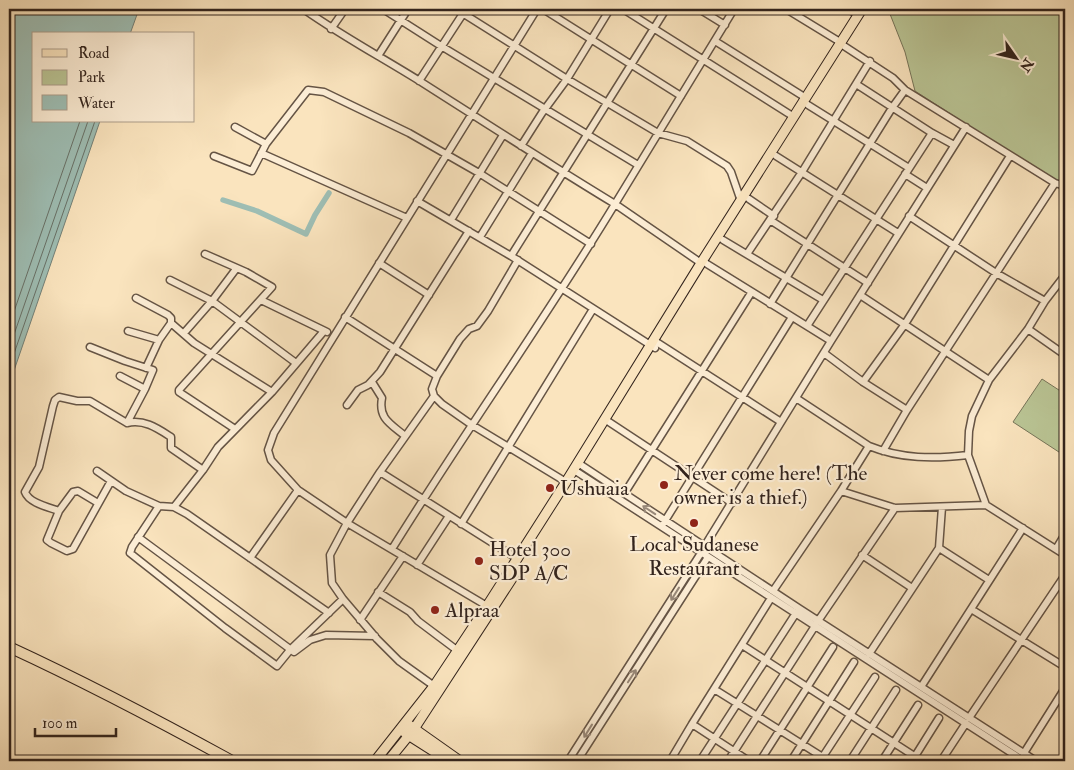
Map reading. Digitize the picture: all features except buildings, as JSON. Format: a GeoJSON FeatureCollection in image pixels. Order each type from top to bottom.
{"type":"FeatureCollection","features":[{"type":"Feature","properties":{"kind":"highway"},"geometry":{"type":"LineString","coordinates":[[9,647],[120,701],[232,761]]}},
{"type":"Feature","properties":{"kind":"main road"},"geometry":{"type":"LineString","coordinates":[[842,44],[868,9]]}},
{"type":"Feature","properties":{"kind":"main road"},"geometry":{"type":"LineString","coordinates":[[375,761],[419,720],[497,603],[704,264],[776,156],[860,12]]}},
{"type":"Feature","properties":{"kind":"main road"},"geometry":{"type":"LineString","coordinates":[[704,264],[723,240],[794,117],[807,102]]}},
{"type":"Feature","properties":{"kind":"main road"},"geometry":{"type":"LineString","coordinates":[[388,761],[434,686],[518,559],[566,482],[578,468],[609,422],[654,345]]}},
{"type":"Feature","properties":{"kind":"main road"},"geometry":{"type":"LineString","coordinates":[[419,720],[427,743]]}},
{"type":"Feature","properties":{"kind":"main road"},"geometry":{"type":"LineString","coordinates":[[406,732],[460,761]]}},
{"type":"Feature","properties":{"kind":"main road"},"geometry":{"type":"LineString","coordinates":[[406,732],[427,743],[449,761]]}},
{"type":"Feature","properties":{"kind":"street"},"geometry":{"type":"LineString","coordinates":[[331,29],[345,9]]}},
{"type":"Feature","properties":{"kind":"street"},"geometry":{"type":"LineString","coordinates":[[383,9],[494,79],[638,165]]}},
{"type":"Feature","properties":{"kind":"street"},"geometry":{"type":"LineString","coordinates":[[378,56],[408,9]]}},
{"type":"Feature","properties":{"kind":"street"},"geometry":{"type":"LineString","coordinates":[[456,9],[464,11],[514,46],[658,133],[686,141],[727,166],[745,200],[868,283]]}},
{"type":"Feature","properties":{"kind":"street"},"geometry":{"type":"LineString","coordinates":[[487,606],[347,523],[298,490],[271,460],[268,450],[274,434],[345,317],[537,9]]}},
{"type":"Feature","properties":{"kind":"street"},"geometry":{"type":"LineString","coordinates":[[544,9],[681,96]]}},
{"type":"Feature","properties":{"kind":"street"},"geometry":{"type":"LineString","coordinates":[[521,146],[567,79],[610,9]]}},
{"type":"Feature","properties":{"kind":"street"},"geometry":{"type":"LineString","coordinates":[[623,9],[794,117]]}},
{"type":"Feature","properties":{"kind":"street"},"geometry":{"type":"LineString","coordinates":[[511,256],[666,9]]}},
{"type":"Feature","properties":{"kind":"street"},"geometry":{"type":"LineString","coordinates":[[699,9],[725,24]]}},
{"type":"Feature","properties":{"kind":"street"},"geometry":{"type":"LineString","coordinates":[[392,550],[423,499],[562,290],[734,9]]}},
{"type":"Feature","properties":{"kind":"street"},"geometry":{"type":"LineString","coordinates":[[786,9],[870,61],[893,78],[905,90],[966,126],[1054,183],[1065,186]]}},
{"type":"Feature","properties":{"kind":"street"},"geometry":{"type":"LineString","coordinates":[[848,9],[860,12]]}},
{"type":"Feature","properties":{"kind":"street"},"geometry":{"type":"LineString","coordinates":[[305,10],[331,29],[419,81],[615,204],[704,264],[831,341]]}},
{"type":"Feature","properties":{"kind":"street"},"geometry":{"type":"LineString","coordinates":[[419,81],[464,11]]}},
{"type":"Feature","properties":{"kind":"street"},"geometry":{"type":"LineString","coordinates":[[715,42],[834,121],[871,143],[927,188]]}},
{"type":"Feature","properties":{"kind":"street"},"geometry":{"type":"LineString","coordinates":[[747,254],[802,172],[870,61]]}},
{"type":"Feature","properties":{"kind":"street"},"geometry":{"type":"LineString","coordinates":[[856,84],[932,134],[954,146]]}},
{"type":"Feature","properties":{"kind":"street"},"geometry":{"type":"LineString","coordinates":[[214,156],[252,171],[266,144],[305,93],[308,90],[324,92],[409,133],[447,154],[591,244]]}},
{"type":"Feature","properties":{"kind":"street"},"geometry":{"type":"LineString","coordinates":[[770,304],[905,90]]}},
{"type":"Feature","properties":{"kind":"street"},"geometry":{"type":"LineString","coordinates":[[568,761],[703,550],[966,126]]}},
{"type":"Feature","properties":{"kind":"street"},"geometry":{"type":"LineString","coordinates":[[235,127],[266,144]]}},
{"type":"Feature","properties":{"kind":"street"},"geometry":{"type":"LineString","coordinates":[[807,326],[932,134]]}},
{"type":"Feature","properties":{"kind":"street"},"geometry":{"type":"LineString","coordinates":[[451,220],[503,135]]}},
{"type":"Feature","properties":{"kind":"street"},"geometry":{"type":"LineString","coordinates":[[262,153],[407,218]]}},
{"type":"Feature","properties":{"kind":"street"},"geometry":{"type":"LineString","coordinates":[[480,238],[532,153]]}},
{"type":"Feature","properties":{"kind":"street"},"geometry":{"type":"LineString","coordinates":[[776,156],[898,233]]}},
{"type":"Feature","properties":{"kind":"street"},"geometry":{"type":"LineString","coordinates":[[863,382],[904,324],[1010,156]]}},
{"type":"Feature","properties":{"kind":"street"},"geometry":{"type":"LineString","coordinates":[[883,451],[906,410],[1054,183]]}},
{"type":"Feature","properties":{"kind":"street"},"geometry":{"type":"LineString","coordinates":[[417,201],[518,260],[593,309],[654,345],[702,370],[741,398],[781,422]]}},
{"type":"Feature","properties":{"kind":"street"},"geometry":{"type":"LineString","coordinates":[[909,216],[996,273],[1045,301]]}},
{"type":"Feature","properties":{"kind":"street"},"geometry":{"type":"LineString","coordinates":[[347,405],[358,390],[372,382],[395,349],[469,231]]}},
{"type":"Feature","properties":{"kind":"street"},"geometry":{"type":"LineString","coordinates":[[723,240],[823,300]]}},
{"type":"Feature","properties":{"kind":"street"},"geometry":{"type":"LineString","coordinates":[[205,254],[272,285],[270,290],[213,354],[180,388],[179,392],[236,429]]}},
{"type":"Feature","properties":{"kind":"street"},"geometry":{"type":"LineString","coordinates":[[518,260],[477,326],[462,336],[432,387],[434,396],[442,404],[472,425],[566,482]]}},
{"type":"Feature","properties":{"kind":"street"},"geometry":{"type":"LineString","coordinates":[[379,263],[429,295]]}},
{"type":"Feature","properties":{"kind":"street"},"geometry":{"type":"LineString","coordinates":[[184,333],[236,269]]}},
{"type":"Feature","properties":{"kind":"street"},"geometry":{"type":"LineString","coordinates":[[986,505],[968,455],[972,416],[989,380],[1028,329],[1045,301],[1065,275]]}},
{"type":"Feature","properties":{"kind":"street"},"geometry":{"type":"LineString","coordinates":[[170,280],[212,300],[296,364]]}},
{"type":"Feature","properties":{"kind":"street"},"geometry":{"type":"LineString","coordinates":[[624,494],[751,293]]}},
{"type":"Feature","properties":{"kind":"street"},"geometry":{"type":"LineString","coordinates":[[860,295],[989,380]]}},
{"type":"Feature","properties":{"kind":"street"},"geometry":{"type":"LineString","coordinates":[[136,298],[168,314],[171,318],[171,323],[159,340],[146,368]]}},
{"type":"Feature","properties":{"kind":"street"},"geometry":{"type":"LineString","coordinates":[[261,300],[334,336]]}},
{"type":"Feature","properties":{"kind":"street"},"geometry":{"type":"LineString","coordinates":[[461,524],[593,309]]}},
{"type":"Feature","properties":{"kind":"street"},"geometry":{"type":"LineString","coordinates":[[345,317],[437,376]]}},
{"type":"Feature","properties":{"kind":"street"},"geometry":{"type":"LineString","coordinates":[[663,524],[792,317]]}},
{"type":"Feature","properties":{"kind":"street"},"geometry":{"type":"LineString","coordinates":[[171,323],[194,343],[272,392]]}},
{"type":"Feature","properties":{"kind":"street"},"geometry":{"type":"LineString","coordinates":[[1028,329],[1065,355]]}},
{"type":"Feature","properties":{"kind":"street"},"geometry":{"type":"LineString","coordinates":[[128,331],[159,340]]}},
{"type":"Feature","properties":{"kind":"street"},"geometry":{"type":"LineString","coordinates":[[174,508],[203,470],[218,446],[272,392],[324,331]]}},
{"type":"Feature","properties":{"kind":"street"},"geometry":{"type":"LineString","coordinates":[[90,347],[154,371],[127,423]]}},
{"type":"Feature","properties":{"kind":"street"},"geometry":{"type":"LineString","coordinates":[[824,353],[863,382],[906,410]]}},
{"type":"Feature","properties":{"kind":"street"},"geometry":{"type":"LineString","coordinates":[[120,376],[145,389]]}},
{"type":"Feature","properties":{"kind":"street"},"geometry":{"type":"LineString","coordinates":[[372,382],[382,398],[381,409],[384,416],[405,436]]}},
{"type":"Feature","properties":{"kind":"street"},"geometry":{"type":"LineString","coordinates":[[434,396],[380,472],[347,523],[330,555],[332,584],[343,599],[399,661],[434,686]]}},
{"type":"Feature","properties":{"kind":"street"},"geometry":{"type":"LineString","coordinates":[[59,511],[30,499],[25,492],[39,467],[46,430],[55,400],[59,397],[77,401],[90,401],[127,423],[136,421],[158,428],[171,437],[171,448],[203,470]]}},
{"type":"Feature","properties":{"kind":"street"},"geometry":{"type":"LineString","coordinates":[[796,398],[869,446],[883,451],[905,456],[936,459],[968,455]]}},
{"type":"Feature","properties":{"kind":"street"},"geometry":{"type":"LineString","coordinates":[[609,422],[732,503]]}},
{"type":"Feature","properties":{"kind":"street"},"geometry":{"type":"LineString","coordinates":[[671,761],[772,594],[841,492],[869,446]]}},
{"type":"Feature","properties":{"kind":"street"},"geometry":{"type":"LineString","coordinates":[[578,468],[624,494],[663,524]]}},
{"type":"Feature","properties":{"kind":"street"},"geometry":{"type":"LineString","coordinates":[[578,468],[968,720]]}},
{"type":"Feature","properties":{"kind":"street"},"geometry":{"type":"LineString","coordinates":[[97,471],[126,491],[159,506],[174,508],[187,514],[329,612]]}},
{"type":"Feature","properties":{"kind":"street"},"geometry":{"type":"LineString","coordinates":[[380,472],[518,559]]}},
{"type":"Feature","properties":{"kind":"street"},"geometry":{"type":"LineString","coordinates":[[98,503],[76,491],[59,511],[47,540],[70,551],[79,542],[111,481]]}},
{"type":"Feature","properties":{"kind":"street"},"geometry":{"type":"LineString","coordinates":[[250,558],[298,490]]}},
{"type":"Feature","properties":{"kind":"street"},"geometry":{"type":"LineString","coordinates":[[841,492],[895,508],[986,505],[1065,555]]}},
{"type":"Feature","properties":{"kind":"street"},"geometry":{"type":"LineString","coordinates":[[159,506],[130,550],[133,556],[277,666],[290,650],[343,599]]}},
{"type":"Feature","properties":{"kind":"street"},"geometry":{"type":"LineString","coordinates":[[869,654],[940,548],[942,507]]}},
{"type":"Feature","properties":{"kind":"street"},"geometry":{"type":"LineString","coordinates":[[728,761],[816,623],[895,508]]}},
{"type":"Feature","properties":{"kind":"street"},"geometry":{"type":"LineString","coordinates":[[418,565],[448,516]]}},
{"type":"Feature","properties":{"kind":"street"},"geometry":{"type":"LineString","coordinates":[[921,687],[1023,528]]}},
{"type":"Feature","properties":{"kind":"street"},"geometry":{"type":"LineString","coordinates":[[1056,549],[1065,534]]}},
{"type":"Feature","properties":{"kind":"street"},"geometry":{"type":"LineString","coordinates":[[138,537],[294,652],[310,640],[326,635],[375,636]]}},
{"type":"Feature","properties":{"kind":"street"},"geometry":{"type":"LineString","coordinates":[[940,548],[989,580]]}},
{"type":"Feature","properties":{"kind":"street"},"geometry":{"type":"LineString","coordinates":[[703,550],[708,557],[772,594],[796,613],[869,654],[892,672],[921,687],[1022,759],[1036,761]]}},
{"type":"Feature","properties":{"kind":"street"},"geometry":{"type":"LineString","coordinates":[[862,555],[912,588]]}},
{"type":"Feature","properties":{"kind":"street"},"geometry":{"type":"LineString","coordinates":[[360,620],[403,556]]}},
{"type":"Feature","properties":{"kind":"street"},"geometry":{"type":"LineString","coordinates":[[577,761],[708,557]]}},
{"type":"Feature","properties":{"kind":"street"},"geometry":{"type":"LineString","coordinates":[[941,761],[1065,575]]}},
{"type":"Feature","properties":{"kind":"street"},"geometry":{"type":"LineString","coordinates":[[378,592],[410,612],[418,621],[458,651]]}},
{"type":"Feature","properties":{"kind":"street"},"geometry":{"type":"LineString","coordinates":[[972,609],[1065,667]]}},
{"type":"Feature","properties":{"kind":"street"},"geometry":{"type":"LineString","coordinates":[[700,761],[796,613]]}},
{"type":"Feature","properties":{"kind":"street"},"geometry":{"type":"LineString","coordinates":[[649,634],[656,638]]}},
{"type":"Feature","properties":{"kind":"street"},"geometry":{"type":"LineString","coordinates":[[742,645],[894,743],[913,759],[922,761]]}},
{"type":"Feature","properties":{"kind":"street"},"geometry":{"type":"LineString","coordinates":[[760,761],[833,648]]}},
{"type":"Feature","properties":{"kind":"street"},"geometry":{"type":"LineString","coordinates":[[791,761],[854,662]]}},
{"type":"Feature","properties":{"kind":"street"},"geometry":{"type":"LineString","coordinates":[[714,688],[781,730],[824,760],[850,714],[875,677]]}},
{"type":"Feature","properties":{"kind":"street"},"geometry":{"type":"LineString","coordinates":[[1022,759],[1065,688]]}},
{"type":"Feature","properties":{"kind":"street"},"geometry":{"type":"LineString","coordinates":[[850,761],[896,690]]}},
{"type":"Feature","properties":{"kind":"street"},"geometry":{"type":"LineString","coordinates":[[882,761],[918,705]]}},
{"type":"Feature","properties":{"kind":"street"},"geometry":{"type":"LineString","coordinates":[[913,759],[938,718]]}},
{"type":"Feature","properties":{"kind":"street"},"geometry":{"type":"LineString","coordinates":[[692,724],[749,761]]}},
{"type":"Feature","properties":{"kind":"green space"},"geometry":{"type":"Polygon","coordinates":[[[888,9],[1065,9],[1065,175],[1063,174],[1058,183],[915,91],[905,52],[888,9]]]}},
{"type":"Feature","properties":{"kind":"green space"},"geometry":{"type":"Polygon","coordinates":[[[1042,379],[1065,394],[1065,456],[1013,422],[1042,379]]]}},
{"type":"Feature","properties":{"kind":"water"},"geometry":{"type":"Polygon","coordinates":[[[9,9],[139,9],[131,32],[32,32],[32,122],[100,122],[9,385],[9,9]]]}},
{"type":"Feature","properties":{"kind":"waterway"},"geometry":{"type":"LineString","coordinates":[[223,200],[257,211],[306,234],[329,193]]}},
{"type":"Feature","properties":{"kind":"place","name":"Never come here! (The owner is a thief.)"},"geometry":{"type":"Point","coordinates":[664,485]}},
{"type":"Feature","properties":{"kind":"place","name":"Ushuaia"},"geometry":{"type":"Point","coordinates":[550,488]}},
{"type":"Feature","properties":{"kind":"place","name":"Local Sudanese Restaurant"},"geometry":{"type":"Point","coordinates":[694,523]}},
{"type":"Feature","properties":{"kind":"place","name":"Hotel 300 SDP A/C"},"geometry":{"type":"Point","coordinates":[479,561]}},
{"type":"Feature","properties":{"kind":"place","name":"Alpraa"},"geometry":{"type":"Point","coordinates":[435,610]}}]}
